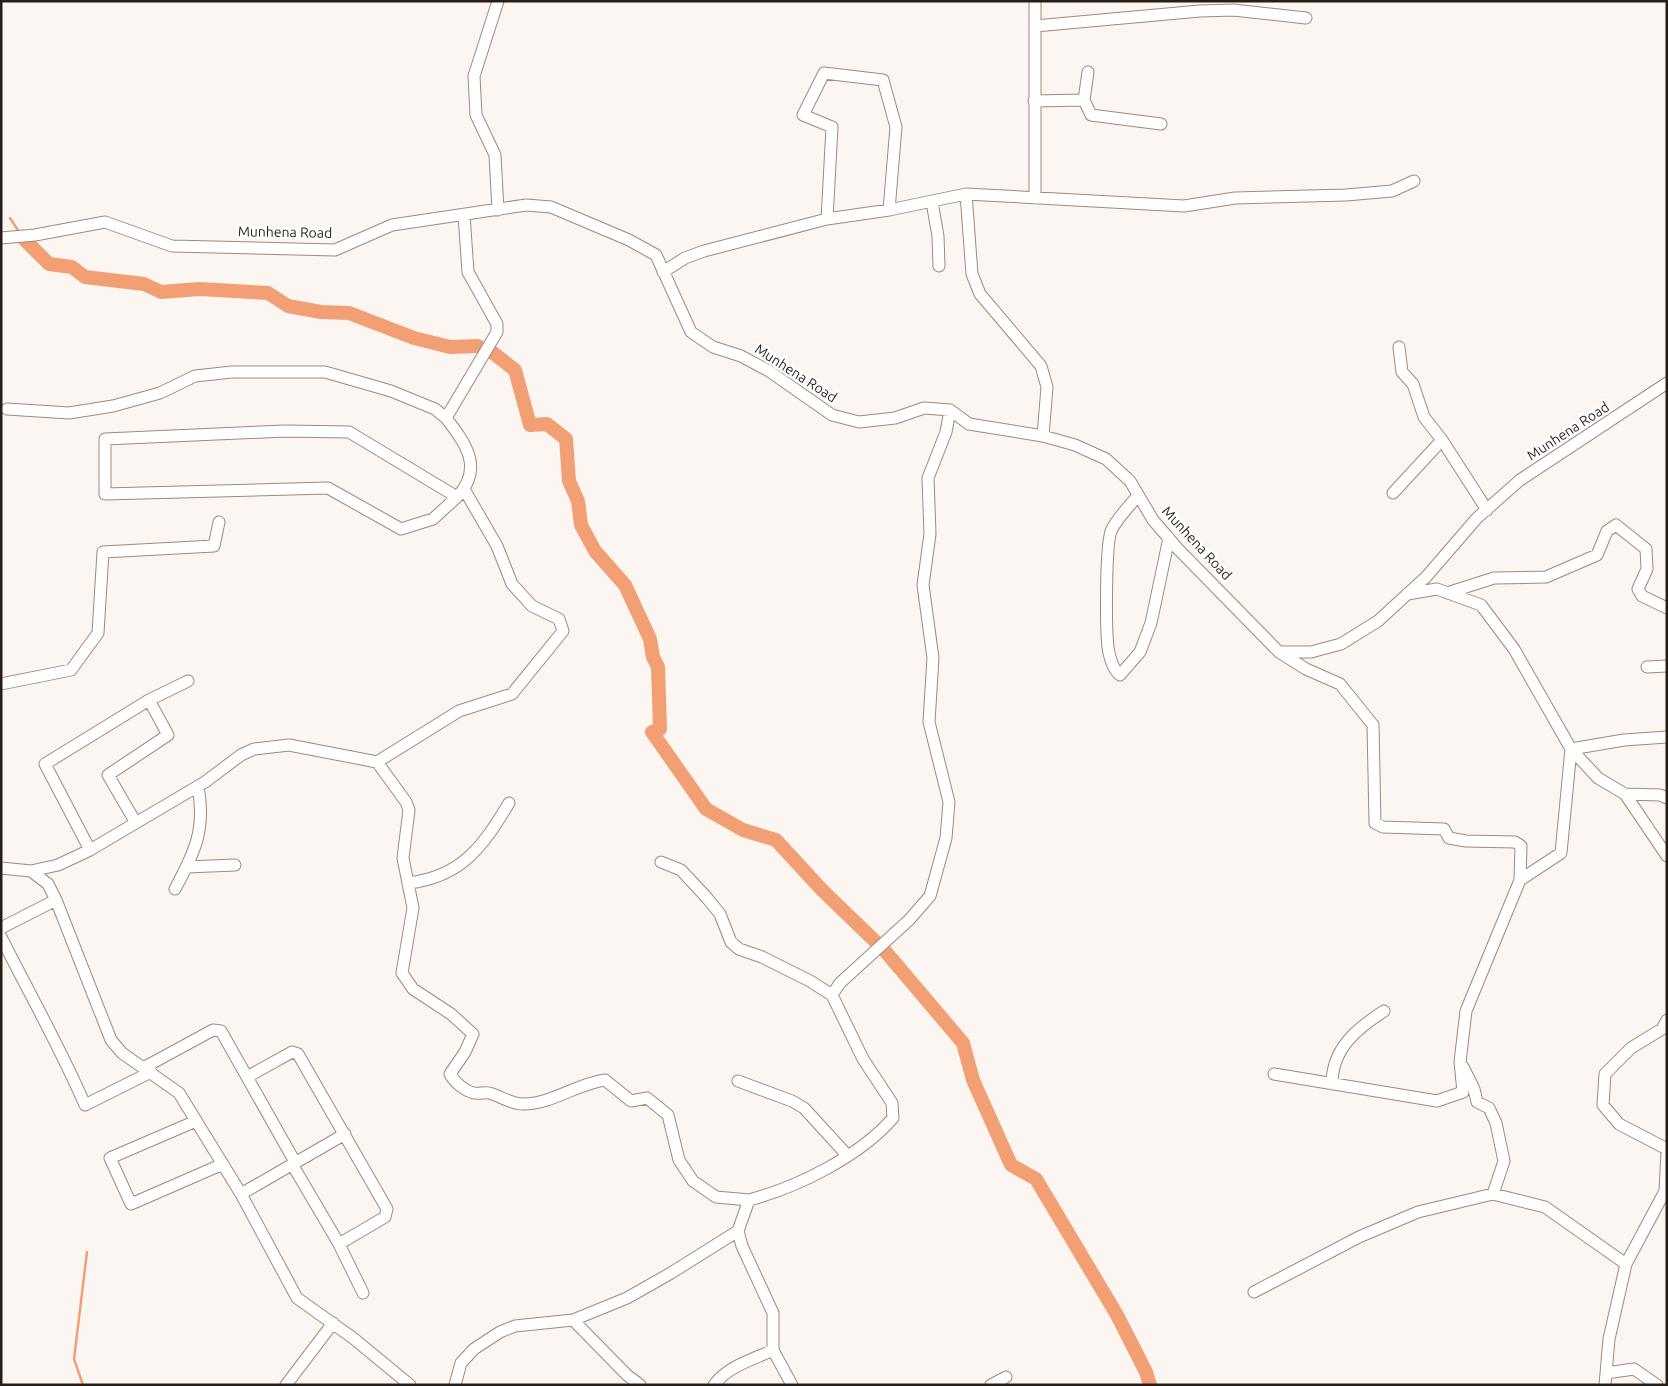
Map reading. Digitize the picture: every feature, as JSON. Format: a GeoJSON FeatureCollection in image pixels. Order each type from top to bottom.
{"type":"FeatureCollection","features":[{"type":"Feature","properties":{"kind":"street"},"geometry":{"type":"LineString","coordinates":[[1035,1],[1035,198]]}},
{"type":"Feature","properties":{"kind":"street"},"geometry":{"type":"LineString","coordinates":[[497,2],[474,76],[476,115],[495,155],[498,210]]}},
{"type":"Feature","properties":{"kind":"street"},"geometry":{"type":"LineString","coordinates":[[1035,26],[1200,10],[1233,10],[1306,18]]}},
{"type":"Feature","properties":{"kind":"street"},"geometry":{"type":"LineString","coordinates":[[1088,72],[1084,100],[1091,115],[1161,124]]}},
{"type":"Feature","properties":{"kind":"street"},"geometry":{"type":"LineString","coordinates":[[827,219],[832,127],[803,115],[824,73],[883,80],[896,127],[889,210]]}},
{"type":"Feature","properties":{"kind":"street"},"geometry":{"type":"LineString","coordinates":[[1034,101],[1084,100]]}},
{"type":"Feature","properties":{"kind":"street"},"geometry":{"type":"LineString","coordinates":[[663,272],[685,258],[704,251],[827,219],[889,210],[966,194],[1184,206],[1235,198],[1392,191],[1414,181]]}},
{"type":"Feature","properties":{"kind":"street"},"geometry":{"type":"LineString","coordinates":[[966,194],[972,274],[980,294],[1041,366],[1047,388],[1043,436]]}},
{"type":"Feature","properties":{"kind":"street"},"geometry":{"type":"LineString","coordinates":[[932,202],[938,236],[939,266]]}},
{"type":"Feature","properties":{"kind":"street","name":"Munhena Road"},"geometry":{"type":"LineString","coordinates":[[1,238],[105,222],[172,246],[336,250],[392,225],[526,205],[551,206],[629,240],[656,255],[691,332],[712,347],[741,356],[769,371],[832,415],[859,422],[896,418],[924,408],[950,410],[969,424],[1043,436],[1074,445],[1106,459],[1130,481],[1152,520],[1279,652],[1311,652],[1342,644],[1378,622],[1426,577],[1476,518],[1520,480],[1667,383]]}},
{"type":"Feature","properties":{"kind":"street"},"geometry":{"type":"LineString","coordinates":[[446,418],[497,332],[497,324],[468,272],[464,215]]}},
{"type":"Feature","properties":{"kind":"street"},"geometry":{"type":"LineString","coordinates":[[1399,347],[1402,372],[1413,384],[1424,417],[1442,440],[1487,510]]}},
{"type":"Feature","properties":{"kind":"street"},"geometry":{"type":"LineString","coordinates":[[1,868],[31,871],[58,866],[90,850],[198,786],[242,754],[254,749],[289,745],[377,762],[459,712],[512,694],[563,631],[559,620],[532,606],[512,584],[497,546],[460,493],[349,432],[285,431],[105,439],[105,494],[328,488],[401,528],[434,519],[460,493],[472,465],[464,441],[446,418],[435,409],[390,391],[325,372],[232,372],[195,376],[160,393],[113,406],[69,413],[7,409]]}},
{"type":"Feature","properties":{"kind":"street"},"geometry":{"type":"LineString","coordinates":[[832,995],[840,983],[891,938],[930,896],[946,838],[949,802],[929,722],[933,658],[924,585],[930,534],[928,478],[946,432],[950,410]]}},
{"type":"Feature","properties":{"kind":"street"},"geometry":{"type":"LineString","coordinates":[[1393,493],[1442,440]]}},
{"type":"Feature","properties":{"kind":"street"},"geometry":{"type":"LineString","coordinates":[[1138,495],[1111,530],[1109,548],[1106,600],[1108,648],[1116,672],[1120,675],[1140,652],[1151,623],[1169,538]]}},
{"type":"Feature","properties":{"kind":"street"},"geometry":{"type":"LineString","coordinates":[[1,684],[71,670],[98,633],[103,552],[214,546],[219,522]]}},
{"type":"Feature","properties":{"kind":"street"},"geometry":{"type":"LineString","coordinates":[[1447,593],[1494,578],[1546,577],[1597,555],[1607,531],[1616,525],[1646,550],[1647,569],[1638,589],[1642,596],[1667,608]]}},
{"type":"Feature","properties":{"kind":"street"},"geometry":{"type":"LineString","coordinates":[[1407,594],[1437,589],[1481,605],[1514,649],[1571,749],[1598,778],[1625,794],[1667,856]]}},
{"type":"Feature","properties":{"kind":"street"},"geometry":{"type":"LineString","coordinates":[[1274,1074],[1437,1101],[1462,1092],[1460,1062],[1466,1011],[1520,880],[1521,846],[1515,842],[1466,841],[1450,838],[1444,829],[1383,827],[1375,823],[1373,726],[1340,684],[1306,669],[1279,652]]}},
{"type":"Feature","properties":{"kind":"street"},"geometry":{"type":"LineString","coordinates":[[1647,667],[1667,666]]}},
{"type":"Feature","properties":{"kind":"street"},"geometry":{"type":"LineString","coordinates":[[90,850],[45,764],[148,700],[188,681]]}},
{"type":"Feature","properties":{"kind":"street"},"geometry":{"type":"LineString","coordinates":[[136,822],[108,775],[168,735],[148,700]]}},
{"type":"Feature","properties":{"kind":"street"},"geometry":{"type":"LineString","coordinates":[[1571,749],[1624,740],[1667,737]]}},
{"type":"Feature","properties":{"kind":"street"},"geometry":{"type":"LineString","coordinates":[[1520,880],[1562,853],[1571,749]]}},
{"type":"Feature","properties":{"kind":"street"},"geometry":{"type":"LineString","coordinates":[[377,762],[406,802],[409,810],[403,858],[413,908],[402,973],[413,989],[451,1014],[473,1034],[465,1052],[450,1074],[454,1082],[473,1093],[489,1093],[503,1100],[522,1104],[543,1101],[568,1093],[587,1083],[605,1080],[631,1101],[647,1098],[668,1115],[679,1160],[693,1181],[716,1197],[749,1200],[781,1191],[847,1155],[880,1133],[893,1118],[892,1103],[863,1059],[832,995],[810,981],[762,956],[739,949],[731,942],[720,914],[707,898],[681,870],[661,862]]}},
{"type":"Feature","properties":{"kind":"street"},"geometry":{"type":"LineString","coordinates":[[175,889],[194,853],[200,832],[201,803],[198,786]]}},
{"type":"Feature","properties":{"kind":"street"},"geometry":{"type":"LineString","coordinates":[[1625,794],[1660,795],[1667,798]]}},
{"type":"Feature","properties":{"kind":"street"},"geometry":{"type":"LineString","coordinates":[[408,883],[428,881],[443,875],[470,858],[487,839],[509,803]]}},
{"type":"Feature","properties":{"kind":"street"},"geometry":{"type":"LineString","coordinates":[[187,867],[235,865]]}},
{"type":"Feature","properties":{"kind":"street"},"geometry":{"type":"LineString","coordinates":[[31,871],[48,884],[56,900],[111,1040],[122,1053],[179,1092],[241,1194],[297,1298],[333,1323],[410,1385]]}},
{"type":"Feature","properties":{"kind":"street"},"geometry":{"type":"LineString","coordinates":[[1,928],[56,900]]}},
{"type":"Feature","properties":{"kind":"street"},"geometry":{"type":"LineString","coordinates":[[1,937],[40,1016],[67,1062],[85,1105],[213,1030],[221,1031],[339,1244],[363,1293]]}},
{"type":"Feature","properties":{"kind":"street"},"geometry":{"type":"LineString","coordinates":[[1332,1084],[1332,1067],[1345,1043],[1362,1025],[1384,1011]]}},
{"type":"Feature","properties":{"kind":"street"},"geometry":{"type":"LineString","coordinates":[[1605,1385],[1609,1338],[1626,1264],[1665,1191],[1667,1151],[1619,1124],[1603,1106],[1605,1074],[1631,1048],[1662,1029],[1667,1020]]}},
{"type":"Feature","properties":{"kind":"street"},"geometry":{"type":"LineString","coordinates":[[247,1077],[292,1052],[298,1054],[387,1210],[385,1217],[339,1244]]}},
{"type":"Feature","properties":{"kind":"street"},"geometry":{"type":"LineString","coordinates":[[1460,1062],[1474,1089],[1477,1102],[1489,1108],[1496,1123],[1504,1161],[1493,1194]]}},
{"type":"Feature","properties":{"kind":"street"},"geometry":{"type":"LineString","coordinates":[[738,1081],[792,1101],[804,1108],[847,1155]]}},
{"type":"Feature","properties":{"kind":"street"},"geometry":{"type":"LineString","coordinates":[[196,1121],[110,1158],[131,1204],[223,1164]]}},
{"type":"Feature","properties":{"kind":"street"},"geometry":{"type":"LineString","coordinates":[[241,1194],[345,1134]]}},
{"type":"Feature","properties":{"kind":"street"},"geometry":{"type":"LineString","coordinates":[[1254,1292],[1359,1237],[1418,1212],[1493,1194],[1545,1207],[1626,1264]]}},
{"type":"Feature","properties":{"kind":"street"},"geometry":{"type":"LineString","coordinates":[[749,1200],[738,1231],[742,1246],[773,1313],[773,1350],[792,1385]]}},
{"type":"Feature","properties":{"kind":"street"},"geometry":{"type":"LineString","coordinates":[[454,1385],[461,1364],[474,1349],[500,1332],[515,1326],[573,1320],[627,1298],[738,1231]]}},
{"type":"Feature","properties":{"kind":"street"},"geometry":{"type":"LineString","coordinates":[[573,1320],[626,1375],[640,1385]]}},
{"type":"Feature","properties":{"kind":"street"},"geometry":{"type":"LineString","coordinates":[[286,1385],[333,1323]]}},
{"type":"Feature","properties":{"kind":"street"},"geometry":{"type":"LineString","coordinates":[[714,1385],[719,1377],[734,1366],[773,1350]]}},
{"type":"Feature","properties":{"kind":"street"},"geometry":{"type":"LineString","coordinates":[[1606,1373],[1634,1369],[1657,1385]]}},
{"type":"Feature","properties":{"kind":"street"},"geometry":{"type":"LineString","coordinates":[[991,1385],[1006,1377]]}},
{"type":"Feature","properties":{"kind":"waterway"},"geometry":{"type":"LineString","coordinates":[[10,218],[19,232]]}},
{"type":"Feature","properties":{"kind":"waterway"},"geometry":{"type":"LineString","coordinates":[[24,239],[49,264],[72,267],[85,277],[144,284],[161,292],[199,289],[268,293],[288,306],[321,312],[349,313],[414,338],[450,347],[478,346]]}},
{"type":"Feature","properties":{"kind":"waterway"},"geometry":{"type":"LineString","coordinates":[[492,352],[515,370],[530,425],[547,424],[566,439],[569,481],[578,501],[581,525],[595,551],[625,585],[650,639],[653,657],[658,667],[660,729],[652,732],[706,809],[743,830],[776,840],[822,890],[878,944]]}},
{"type":"Feature","properties":{"kind":"waterway"},"geometry":{"type":"LineString","coordinates":[[885,951],[963,1043],[973,1080],[1011,1165],[1036,1179],[1117,1315],[1146,1372],[1150,1385]]}},
{"type":"Feature","properties":{"kind":"waterway"},"geometry":{"type":"LineString","coordinates":[[83,1385],[74,1359],[87,1252]]}}]}
